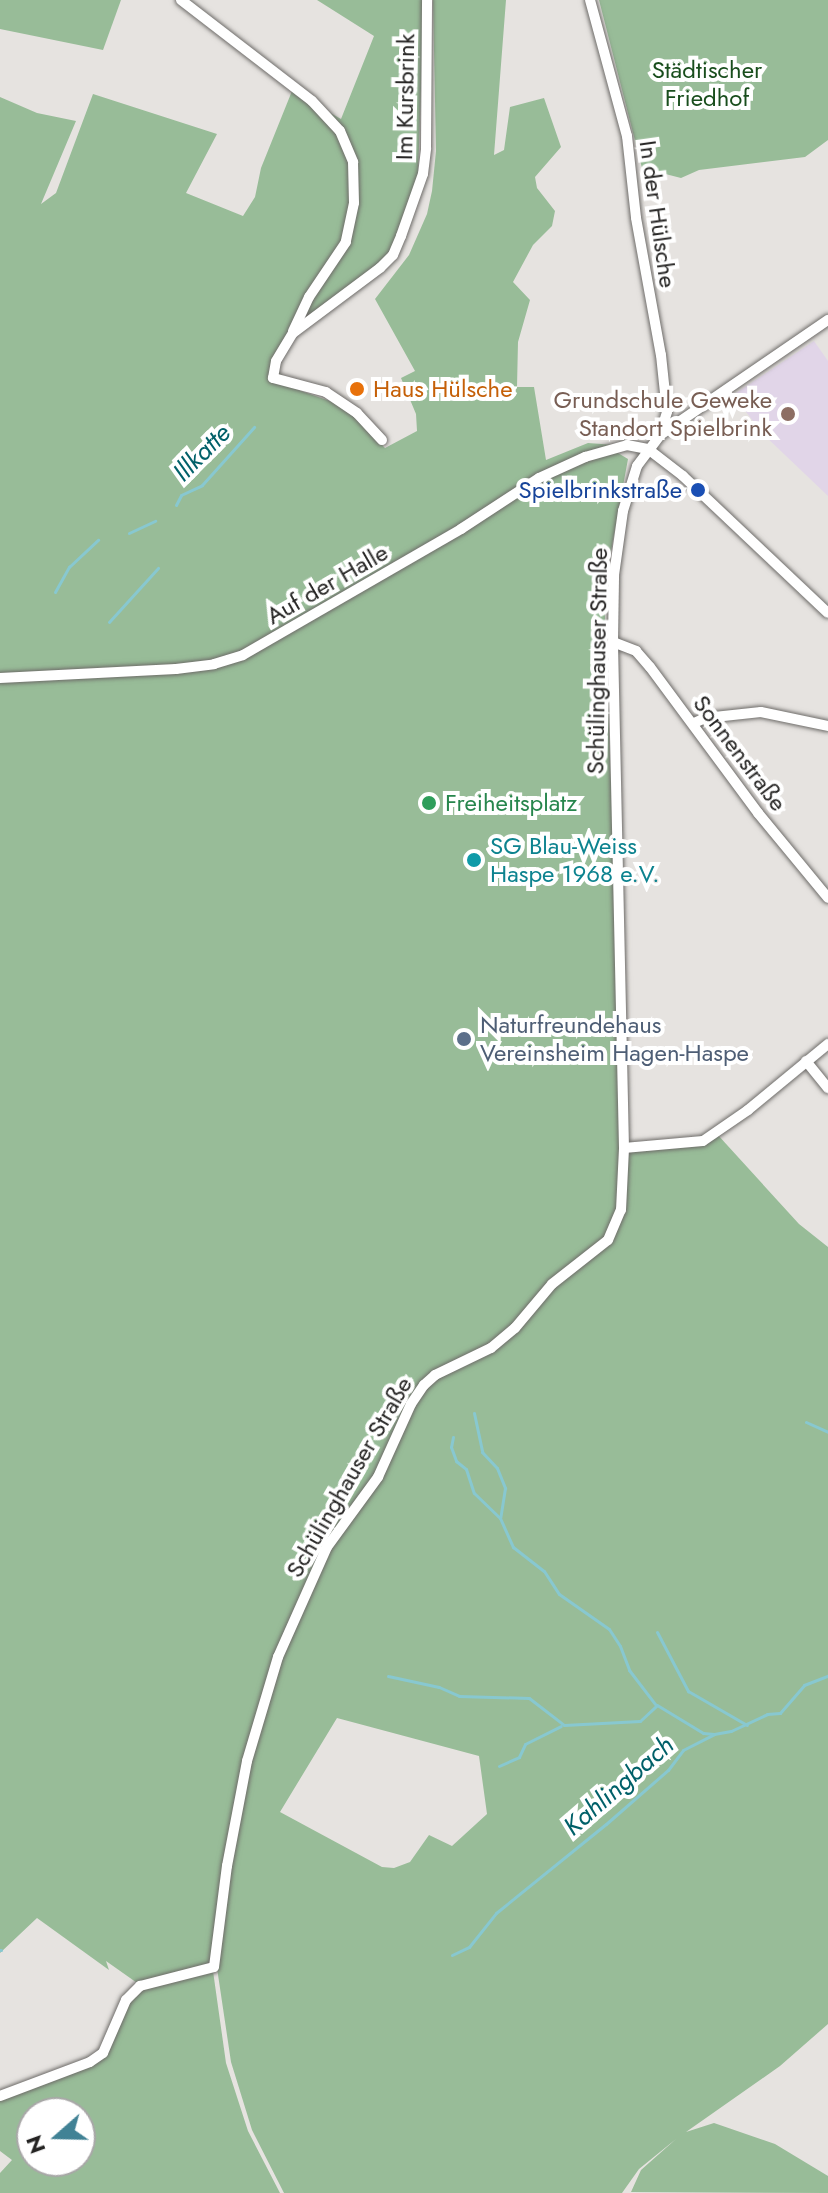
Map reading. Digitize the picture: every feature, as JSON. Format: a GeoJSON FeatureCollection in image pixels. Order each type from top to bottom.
{"type":"FeatureCollection","features":[{"type":"Feature","properties":{"kind":"street"},"geometry":{"type":"LineString","coordinates":[[181,0],[312,101],[340,131],[353,162],[354,203],[346,242],[309,297],[276,361],[273,378],[326,392],[357,413],[382,440]]}},
{"type":"Feature","properties":{"kind":"street","name":"Im Kursbrink"},"geometry":{"type":"LineString","coordinates":[[290,336],[380,268],[393,255],[401,236],[423,174],[426,148],[427,0]]}},
{"type":"Feature","properties":{"kind":"street","name":"In der Hülsche"},"geometry":{"type":"LineString","coordinates":[[590,0],[627,136],[641,247],[661,355],[667,412],[660,435]]}},
{"type":"Feature","properties":{"kind":"street","name":"Schülinghauser Straße"},"geometry":{"type":"LineString","coordinates":[[0,2096],[90,2062],[103,2053],[126,2000],[140,1986],[214,1967],[227,1866],[247,1761],[278,1657],[312,1576],[341,1524],[378,1477],[411,1404],[424,1385],[435,1375],[491,1348],[515,1328],[552,1284],[608,1240],[621,1210],[624,1148],[613,642],[615,562],[623,511],[637,466],[660,435],[828,320]]}},
{"type":"Feature","properties":{"kind":"street","name":"Auf der Halle"},"geometry":{"type":"LineString","coordinates":[[0,678],[176,669],[214,664],[243,655],[461,529],[539,478],[585,457],[627,445],[648,449]]}},
{"type":"Feature","properties":{"kind":"street"},"geometry":{"type":"LineString","coordinates":[[648,449],[683,476],[828,613]]}},
{"type":"Feature","properties":{"kind":"street","name":"Sonnenstraße"},"geometry":{"type":"LineString","coordinates":[[613,642],[636,651],[694,723],[758,813],[828,898]]}},
{"type":"Feature","properties":{"kind":"street"},"geometry":{"type":"LineString","coordinates":[[694,723],[705,718],[761,712],[828,726]]}},
{"type":"Feature","properties":{"kind":"street"},"geometry":{"type":"LineString","coordinates":[[624,1148],[703,1141],[727,1126],[828,1044]]}},
{"type":"Feature","properties":{"kind":"street"},"geometry":{"type":"LineString","coordinates":[[806,1061],[828,1088]]}},
{"type":"Feature","properties":{"kind":"shaded area","name":"Grundschule Geweke Standort Spielbrink"},"geometry":{"type":"Polygon","coordinates":[[[814,341],[828,361],[828,496],[763,434],[733,395],[814,341]]]}},
{"type":"Feature","properties":{"kind":"green space"},"geometry":{"type":"Polygon","coordinates":[[[0,0],[121,0],[103,50],[0,29],[0,0]]]}},
{"type":"Feature","properties":{"kind":"green space"},"geometry":{"type":"Polygon","coordinates":[[[317,0],[424,0],[418,176],[391,255],[290,329],[271,366],[301,391],[330,401],[351,414],[385,448],[417,431],[416,414],[401,378],[415,371],[375,299],[409,255],[427,214],[432,191],[436,151],[433,0],[506,0],[494,155],[504,150],[510,107],[544,98],[561,147],[535,177],[537,188],[555,211],[552,226],[533,245],[513,282],[530,300],[518,342],[517,387],[534,387],[546,460],[588,443],[615,445],[618,453],[628,459],[604,589],[624,1147],[717,1134],[799,1224],[828,1247],[828,2024],[780,2066],[686,2132],[714,2123],[775,2144],[828,2176],[828,2193],[631,2192],[641,2170],[676,2139],[639,2169],[622,2193],[284,2193],[252,2130],[231,2062],[217,1968],[140,1985],[106,1961],[109,1970],[37,1918],[0,1953],[0,97],[37,113],[76,121],[41,204],[56,193],[93,94],[217,134],[186,193],[243,216],[255,197],[261,168],[292,91],[341,119],[374,36],[317,0]],[[337,1718],[280,1812],[382,1867],[394,1868],[410,1862],[429,1835],[452,1846],[487,1814],[479,1756],[337,1718]]]}},
{"type":"Feature","properties":{"kind":"green space","name":"Städtischer Friedhof"},"geometry":{"type":"Polygon","coordinates":[[[599,0],[828,0],[828,140],[805,157],[699,170],[681,178],[642,168],[599,0]]]}},
{"type":"Feature","properties":{"kind":"green space"},"geometry":{"type":"Polygon","coordinates":[[[213,1971],[226,2063],[248,2131],[280,2193],[0,2193],[0,2173],[12,2160],[0,2151],[0,2099],[91,2064],[128,2002],[141,1988],[213,1971]]]}},
{"type":"Feature","properties":{"kind":"waterway","name":"Illkatte"},"geometry":{"type":"LineString","coordinates":[[176,505],[181,495],[202,485],[254,427]]}},
{"type":"Feature","properties":{"kind":"waterway"},"geometry":{"type":"LineString","coordinates":[[129,533],[155,521]]}},
{"type":"Feature","properties":{"kind":"waterway"},"geometry":{"type":"LineString","coordinates":[[55,592],[69,567],[98,540]]}},
{"type":"Feature","properties":{"kind":"waterway"},"geometry":{"type":"LineString","coordinates":[[109,622],[158,568]]}},
{"type":"Feature","properties":{"kind":"waterway"},"geometry":{"type":"LineString","coordinates":[[474,1413],[482,1452],[497,1468],[505,1488],[500,1518]]}},
{"type":"Feature","properties":{"kind":"waterway"},"geometry":{"type":"LineString","coordinates":[[806,1422],[828,1432]]}},
{"type":"Feature","properties":{"kind":"waterway"},"geometry":{"type":"LineString","coordinates":[[453,1437],[451,1447],[456,1461],[466,1469],[474,1493],[500,1518],[513,1547],[544,1571],[559,1594],[609,1629],[620,1646],[629,1670],[655,1704]]}},
{"type":"Feature","properties":{"kind":"waterway"},"geometry":{"type":"LineString","coordinates":[[657,1632],[688,1691],[747,1725]]}},
{"type":"Feature","properties":{"kind":"waterway"},"geometry":{"type":"LineString","coordinates":[[388,1676],[439,1687],[459,1696],[529,1698],[564,1725],[640,1721],[657,1705],[703,1733],[714,1734]]}},
{"type":"Feature","properties":{"kind":"waterway","name":"Kahlingbach"},"geometry":{"type":"LineString","coordinates":[[452,1955],[469,1947],[496,1913],[668,1770],[683,1750],[714,1734],[731,1731],[767,1714],[780,1713],[804,1685],[828,1676]]}},
{"type":"Feature","properties":{"kind":"waterway"},"geometry":{"type":"LineString","coordinates":[[499,1766],[519,1757],[525,1744],[561,1726]]}},
{"type":"Feature","properties":{"kind":"place","name":"Haus Hülsche"},"geometry":{"type":"Point","coordinates":[357,389]}},
{"type":"Feature","properties":{"kind":"place","name":"Grundschule Geweke Standort Spielbrink"},"geometry":{"type":"Point","coordinates":[788,414]}},
{"type":"Feature","properties":{"kind":"place","name":"Spielbrinkstraße"},"geometry":{"type":"Point","coordinates":[698,490]}},
{"type":"Feature","properties":{"kind":"place","name":"Freiheitsplatz"},"geometry":{"type":"Point","coordinates":[429,803]}},
{"type":"Feature","properties":{"kind":"place","name":"SG Blau-Weiss Haspe 1968 e.V."},"geometry":{"type":"Point","coordinates":[474,860]}},
{"type":"Feature","properties":{"kind":"place","name":"Naturfreundehaus Vereinsheim Hagen-Haspe"},"geometry":{"type":"Point","coordinates":[464,1039]}}]}
